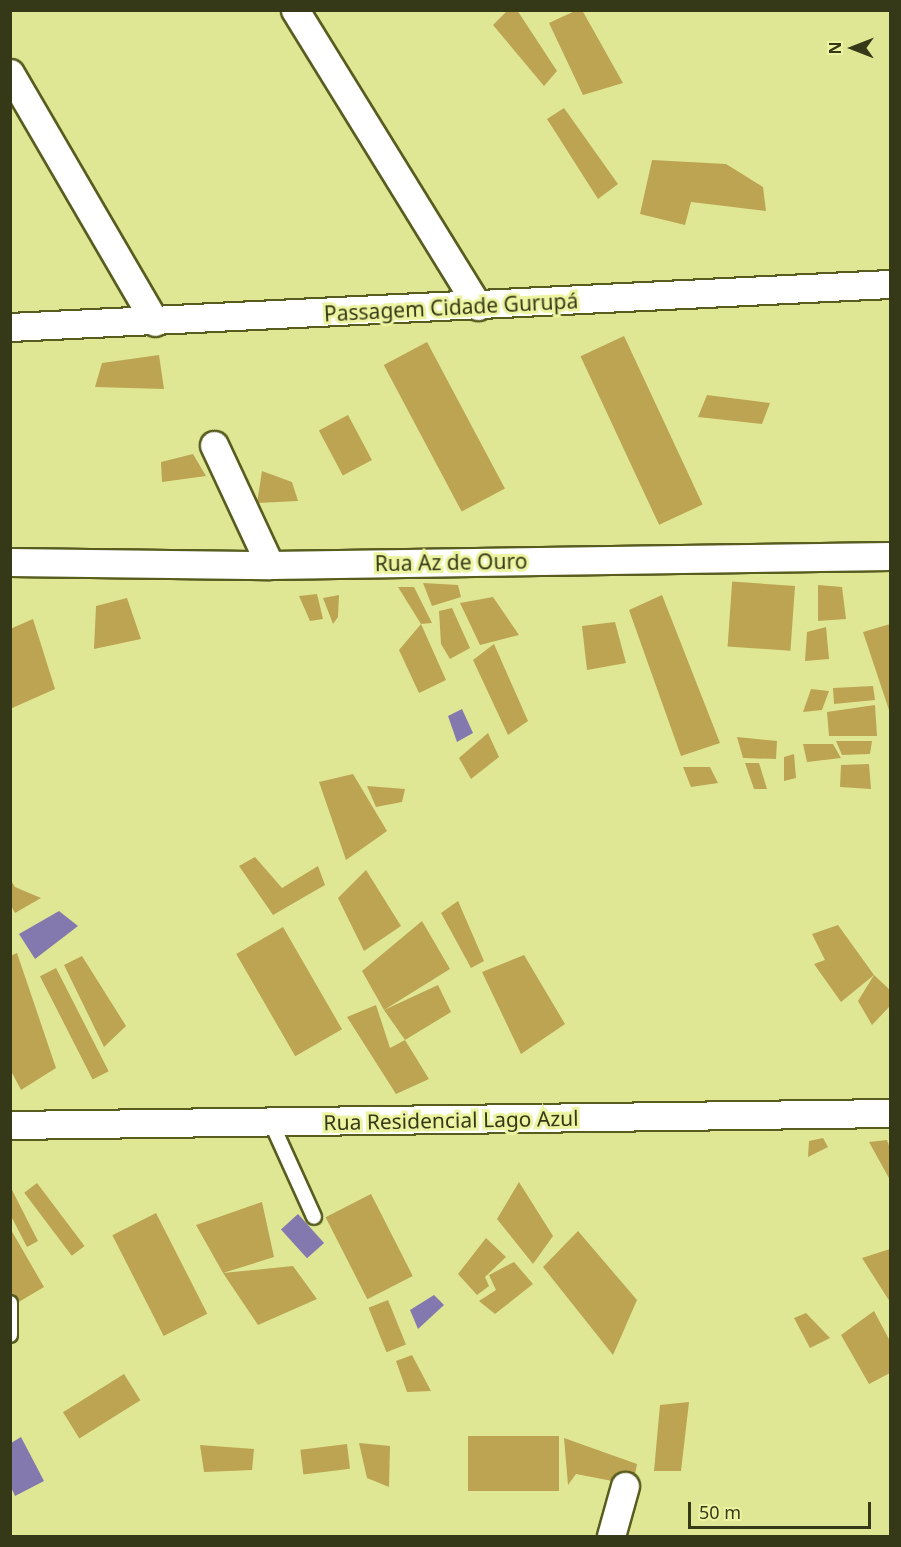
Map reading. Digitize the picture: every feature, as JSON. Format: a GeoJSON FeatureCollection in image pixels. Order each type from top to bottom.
{"type":"FeatureCollection","features":[{"type":"Feature","properties":{"kind":"street"},"geometry":{"type":"LineString","coordinates":[[295,10],[478,306]]}},
{"type":"Feature","properties":{"kind":"street"},"geometry":{"type":"LineString","coordinates":[[10,73],[155,322]]}},
{"type":"Feature","properties":{"kind":"street","name":"Passagem Cidade Gurupá"},"geometry":{"type":"LineString","coordinates":[[10,327],[155,322],[891,284]]}},
{"type":"Feature","properties":{"kind":"street"},"geometry":{"type":"LineString","coordinates":[[214,445],[270,565]]}},
{"type":"Feature","properties":{"kind":"street","name":"Rua Az de Ouro"},"geometry":{"type":"LineString","coordinates":[[10,562],[270,565],[891,556]]}},
{"type":"Feature","properties":{"kind":"street","name":"Rua Residencial Lago Azul"},"geometry":{"type":"LineString","coordinates":[[10,1125],[891,1113]]}},
{"type":"Feature","properties":{"kind":"street"},"geometry":{"type":"LineString","coordinates":[[611,1536],[625,1486]]}},
{"type":"Feature","properties":{"kind":"lane"},"geometry":{"type":"LineString","coordinates":[[271,1122],[314,1217]]}},
{"type":"Feature","properties":{"kind":"lane"},"geometry":{"type":"LineString","coordinates":[[10,1303],[10,1335]]}},
{"type":"Feature","properties":{"kind":"shaded area"},"geometry":{"type":"Polygon","coordinates":[[[462,709],[473,733],[457,742],[448,716],[462,709]]]}},
{"type":"Feature","properties":{"kind":"shaded area"},"geometry":{"type":"Polygon","coordinates":[[[59,911],[78,926],[35,959],[19,934],[59,911]]]}},
{"type":"Feature","properties":{"kind":"shaded area"},"geometry":{"type":"Polygon","coordinates":[[[298,1214],[324,1243],[307,1258],[281,1229],[298,1214]]]}},
{"type":"Feature","properties":{"kind":"shaded area"},"geometry":{"type":"Polygon","coordinates":[[[434,1295],[444,1305],[418,1329],[410,1310],[434,1295]]]}},
{"type":"Feature","properties":{"kind":"shaded area"},"geometry":{"type":"Polygon","coordinates":[[[21,1437],[44,1481],[15,1496],[11,1487],[11,1443],[21,1437]]]}},
{"type":"Feature","properties":{"kind":"building"},"geometry":{"type":"Polygon","coordinates":[[[508,10],[517,10],[557,71],[544,86],[493,25],[508,10]]]}},
{"type":"Feature","properties":{"kind":"building"},"geometry":{"type":"Polygon","coordinates":[[[577,10],[582,10],[623,83],[583,95],[549,23],[577,10]]]}},
{"type":"Feature","properties":{"kind":"building"},"geometry":{"type":"Polygon","coordinates":[[[564,108],[618,184],[598,199],[547,119],[564,108]]]}},
{"type":"Feature","properties":{"kind":"building"},"geometry":{"type":"Polygon","coordinates":[[[652,160],[726,164],[763,187],[766,211],[691,202],[685,225],[640,214],[652,160]]]}},
{"type":"Feature","properties":{"kind":"building"},"geometry":{"type":"Polygon","coordinates":[[[624,336],[703,505],[659,525],[580,356],[624,336]]]}},
{"type":"Feature","properties":{"kind":"building"},"geometry":{"type":"Polygon","coordinates":[[[427,342],[505,489],[462,512],[384,365],[427,342]]]}},
{"type":"Feature","properties":{"kind":"building"},"geometry":{"type":"Polygon","coordinates":[[[159,355],[164,389],[95,387],[102,363],[159,355]]]}},
{"type":"Feature","properties":{"kind":"building"},"geometry":{"type":"Polygon","coordinates":[[[707,395],[770,403],[762,424],[698,417],[707,395]]]}},
{"type":"Feature","properties":{"kind":"building"},"geometry":{"type":"Polygon","coordinates":[[[348,415],[372,460],[343,476],[319,430],[348,415]]]}},
{"type":"Feature","properties":{"kind":"building"},"geometry":{"type":"Polygon","coordinates":[[[193,454],[206,476],[162,482],[161,462],[193,454]]]}},
{"type":"Feature","properties":{"kind":"building"},"geometry":{"type":"Polygon","coordinates":[[[262,471],[292,482],[298,501],[257,503],[262,471]]]}},
{"type":"Feature","properties":{"kind":"building"},"geometry":{"type":"Polygon","coordinates":[[[732,582],[795,586],[790,651],[728,646],[732,582]]]}},
{"type":"Feature","properties":{"kind":"building"},"geometry":{"type":"Polygon","coordinates":[[[423,583],[458,585],[461,597],[432,606],[423,583]]]}},
{"type":"Feature","properties":{"kind":"building"},"geometry":{"type":"Polygon","coordinates":[[[818,585],[842,587],[846,619],[818,621],[818,585]]]}},
{"type":"Feature","properties":{"kind":"building"},"geometry":{"type":"Polygon","coordinates":[[[398,587],[414,587],[432,623],[421,624],[398,587]]]}},
{"type":"Feature","properties":{"kind":"building"},"geometry":{"type":"Polygon","coordinates":[[[317,594],[323,619],[310,621],[299,596],[317,594]]]}},
{"type":"Feature","properties":{"kind":"building"},"geometry":{"type":"Polygon","coordinates":[[[339,595],[338,617],[333,624],[323,598],[339,595]]]}},
{"type":"Feature","properties":{"kind":"building"},"geometry":{"type":"Polygon","coordinates":[[[662,595],[720,743],[681,756],[629,610],[662,595]]]}},
{"type":"Feature","properties":{"kind":"building"},"geometry":{"type":"Polygon","coordinates":[[[493,597],[519,635],[480,645],[460,603],[493,597]]]}},
{"type":"Feature","properties":{"kind":"building"},"geometry":{"type":"Polygon","coordinates":[[[127,598],[141,639],[94,649],[96,606],[127,598]]]}},
{"type":"Feature","properties":{"kind":"building"},"geometry":{"type":"Polygon","coordinates":[[[452,608],[470,648],[450,659],[441,644],[439,611],[452,608]]]}},
{"type":"Feature","properties":{"kind":"building"},"geometry":{"type":"Polygon","coordinates":[[[33,619],[55,689],[10,709],[10,629],[33,619]]]}},
{"type":"Feature","properties":{"kind":"building"},"geometry":{"type":"Polygon","coordinates":[[[615,622],[626,663],[587,670],[582,626],[615,622]]]}},
{"type":"Feature","properties":{"kind":"building"},"geometry":{"type":"Polygon","coordinates":[[[421,624],[446,680],[419,693],[399,650],[421,624]]]}},
{"type":"Feature","properties":{"kind":"building"},"geometry":{"type":"Polygon","coordinates":[[[890,624],[890,713],[863,632],[890,624]]]}},
{"type":"Feature","properties":{"kind":"building"},"geometry":{"type":"Polygon","coordinates":[[[826,627],[829,659],[805,661],[807,632],[826,627]]]}},
{"type":"Feature","properties":{"kind":"building"},"geometry":{"type":"Polygon","coordinates":[[[494,644],[528,721],[508,735],[473,660],[494,644]]]}},
{"type":"Feature","properties":{"kind":"building"},"geometry":{"type":"Polygon","coordinates":[[[873,686],[875,700],[834,704],[833,688],[873,686]]]}},
{"type":"Feature","properties":{"kind":"building"},"geometry":{"type":"Polygon","coordinates":[[[811,689],[829,691],[822,710],[803,712],[811,689]]]}},
{"type":"Feature","properties":{"kind":"building"},"geometry":{"type":"Polygon","coordinates":[[[875,705],[877,736],[829,736],[827,712],[875,705]]]}},
{"type":"Feature","properties":{"kind":"building"},"geometry":{"type":"Polygon","coordinates":[[[488,733],[499,757],[471,779],[459,758],[488,733]]]}},
{"type":"Feature","properties":{"kind":"building"},"geometry":{"type":"Polygon","coordinates":[[[737,737],[777,741],[776,759],[743,758],[737,737]]]}},
{"type":"Feature","properties":{"kind":"building"},"geometry":{"type":"Polygon","coordinates":[[[836,741],[872,741],[870,754],[842,755],[836,741]]]}},
{"type":"Feature","properties":{"kind":"building"},"geometry":{"type":"Polygon","coordinates":[[[803,744],[833,744],[841,758],[807,762],[803,744]]]}},
{"type":"Feature","properties":{"kind":"building"},"geometry":{"type":"Polygon","coordinates":[[[794,754],[796,778],[784,781],[784,757],[794,754]]]}},
{"type":"Feature","properties":{"kind":"building"},"geometry":{"type":"Polygon","coordinates":[[[745,763],[759,763],[767,789],[754,789],[745,763]]]}},
{"type":"Feature","properties":{"kind":"building"},"geometry":{"type":"Polygon","coordinates":[[[869,764],[871,789],[840,787],[841,765],[869,764]]]}},
{"type":"Feature","properties":{"kind":"building"},"geometry":{"type":"Polygon","coordinates":[[[683,767],[710,767],[718,783],[691,787],[683,767]]]}},
{"type":"Feature","properties":{"kind":"building"},"geometry":{"type":"Polygon","coordinates":[[[353,774],[387,831],[346,860],[319,782],[353,774]]]}},
{"type":"Feature","properties":{"kind":"building"},"geometry":{"type":"Polygon","coordinates":[[[367,786],[405,789],[402,802],[376,807],[367,786]]]}},
{"type":"Feature","properties":{"kind":"building"},"geometry":{"type":"Polygon","coordinates":[[[255,857],[282,888],[318,866],[325,885],[273,915],[239,866],[255,857]]]}},
{"type":"Feature","properties":{"kind":"building"},"geometry":{"type":"Polygon","coordinates":[[[366,870],[401,926],[364,951],[338,898],[366,870]]]}},
{"type":"Feature","properties":{"kind":"building"},"geometry":{"type":"Polygon","coordinates":[[[10,879],[15,887],[41,898],[15,913],[10,904],[10,879]]]}},
{"type":"Feature","properties":{"kind":"building"},"geometry":{"type":"Polygon","coordinates":[[[458,901],[484,961],[471,968],[441,913],[458,901]]]}},
{"type":"Feature","properties":{"kind":"building"},"geometry":{"type":"Polygon","coordinates":[[[422,921],[450,969],[384,1010],[362,971],[422,921]]]}},
{"type":"Feature","properties":{"kind":"building"},"geometry":{"type":"Polygon","coordinates":[[[838,925],[874,975],[841,1002],[814,964],[825,960],[812,934],[838,925]]]}},
{"type":"Feature","properties":{"kind":"building"},"geometry":{"type":"Polygon","coordinates":[[[283,927],[342,1029],[295,1056],[236,954],[283,927]]]}},
{"type":"Feature","properties":{"kind":"building"},"geometry":{"type":"Polygon","coordinates":[[[17,953],[56,1068],[21,1090],[10,1069],[10,956],[17,953]]]}},
{"type":"Feature","properties":{"kind":"building"},"geometry":{"type":"Polygon","coordinates":[[[524,955],[565,1024],[521,1054],[482,972],[524,955]]]}},
{"type":"Feature","properties":{"kind":"building"},"geometry":{"type":"Polygon","coordinates":[[[82,956],[126,1026],[104,1047],[64,965],[82,956]]]}},
{"type":"Feature","properties":{"kind":"building"},"geometry":{"type":"Polygon","coordinates":[[[56,968],[109,1071],[93,1080],[40,976],[56,968]]]}},
{"type":"Feature","properties":{"kind":"building"},"geometry":{"type":"Polygon","coordinates":[[[874,975],[890,990],[890,1006],[872,1025],[858,1001],[874,975]]]}},
{"type":"Feature","properties":{"kind":"building"},"geometry":{"type":"Polygon","coordinates":[[[438,985],[451,1012],[405,1040],[384,1010],[438,985]]]}},
{"type":"Feature","properties":{"kind":"building"},"geometry":{"type":"Polygon","coordinates":[[[376,1005],[390,1048],[405,1040],[429,1079],[396,1094],[347,1017],[376,1005]]]}},
{"type":"Feature","properties":{"kind":"building"},"geometry":{"type":"Polygon","coordinates":[[[823,1138],[828,1147],[808,1157],[809,1141],[823,1138]]]}},
{"type":"Feature","properties":{"kind":"building"},"geometry":{"type":"Polygon","coordinates":[[[887,1140],[890,1148],[890,1180],[869,1142],[887,1140]]]}},
{"type":"Feature","properties":{"kind":"building"},"geometry":{"type":"Polygon","coordinates":[[[519,1182],[553,1236],[533,1264],[497,1219],[519,1182]]]}},
{"type":"Feature","properties":{"kind":"building"},"geometry":{"type":"Polygon","coordinates":[[[37,1183],[85,1246],[72,1256],[24,1193],[37,1183]]]}},
{"type":"Feature","properties":{"kind":"building"},"geometry":{"type":"Polygon","coordinates":[[[10,1186],[38,1241],[27,1247],[10,1214],[10,1186]]]}},
{"type":"Feature","properties":{"kind":"building"},"geometry":{"type":"Polygon","coordinates":[[[371,1194],[413,1276],[367,1299],[326,1217],[371,1194]]]}},
{"type":"Feature","properties":{"kind":"building"},"geometry":{"type":"Polygon","coordinates":[[[262,1202],[274,1257],[223,1273],[196,1225],[262,1202]]]}},
{"type":"Feature","properties":{"kind":"building"},"geometry":{"type":"Polygon","coordinates":[[[156,1213],[207,1314],[164,1336],[112,1235],[156,1213]]]}},
{"type":"Feature","properties":{"kind":"building"},"geometry":{"type":"Polygon","coordinates":[[[10,1228],[44,1287],[17,1303],[10,1292],[10,1228]]]}},
{"type":"Feature","properties":{"kind":"building"},"geometry":{"type":"Polygon","coordinates":[[[578,1231],[637,1300],[613,1355],[543,1267],[578,1231]]]}},
{"type":"Feature","properties":{"kind":"building"},"geometry":{"type":"Polygon","coordinates":[[[486,1238],[506,1257],[485,1277],[489,1286],[477,1295],[458,1274],[486,1238]]]}},
{"type":"Feature","properties":{"kind":"building"},"geometry":{"type":"Polygon","coordinates":[[[890,1249],[890,1302],[862,1258],[890,1249]]]}},
{"type":"Feature","properties":{"kind":"building"},"geometry":{"type":"Polygon","coordinates":[[[514,1262],[533,1284],[495,1314],[479,1301],[496,1290],[489,1275],[514,1262]]]}},
{"type":"Feature","properties":{"kind":"building"},"geometry":{"type":"Polygon","coordinates":[[[293,1266],[317,1299],[258,1325],[223,1273],[293,1266]]]}},
{"type":"Feature","properties":{"kind":"building"},"geometry":{"type":"Polygon","coordinates":[[[388,1300],[406,1345],[387,1352],[369,1308],[388,1300]]]}},
{"type":"Feature","properties":{"kind":"building"},"geometry":{"type":"Polygon","coordinates":[[[874,1311],[890,1341],[890,1373],[869,1384],[841,1335],[874,1311]]]}},
{"type":"Feature","properties":{"kind":"building"},"geometry":{"type":"Polygon","coordinates":[[[806,1313],[830,1338],[810,1348],[794,1318],[806,1313]]]}},
{"type":"Feature","properties":{"kind":"building"},"geometry":{"type":"Polygon","coordinates":[[[412,1355],[431,1391],[407,1392],[396,1361],[412,1355]]]}},
{"type":"Feature","properties":{"kind":"building"},"geometry":{"type":"Polygon","coordinates":[[[124,1374],[140,1400],[79,1438],[63,1412],[124,1374]]]}},
{"type":"Feature","properties":{"kind":"building"},"geometry":{"type":"Polygon","coordinates":[[[689,1402],[681,1471],[654,1471],[660,1405],[689,1402]]]}},
{"type":"Feature","properties":{"kind":"building"},"geometry":{"type":"Polygon","coordinates":[[[468,1436],[559,1436],[559,1491],[468,1491],[468,1436]]]}},
{"type":"Feature","properties":{"kind":"building"},"geometry":{"type":"Polygon","coordinates":[[[564,1438],[637,1464],[633,1485],[576,1474],[568,1485],[564,1438]]]}},
{"type":"Feature","properties":{"kind":"building"},"geometry":{"type":"Polygon","coordinates":[[[359,1443],[390,1446],[389,1487],[367,1478],[359,1443]]]}},
{"type":"Feature","properties":{"kind":"building"},"geometry":{"type":"Polygon","coordinates":[[[347,1444],[350,1469],[303,1475],[300,1450],[347,1444]]]}},
{"type":"Feature","properties":{"kind":"building"},"geometry":{"type":"Polygon","coordinates":[[[200,1445],[254,1449],[252,1470],[204,1472],[200,1445]]]}}]}
